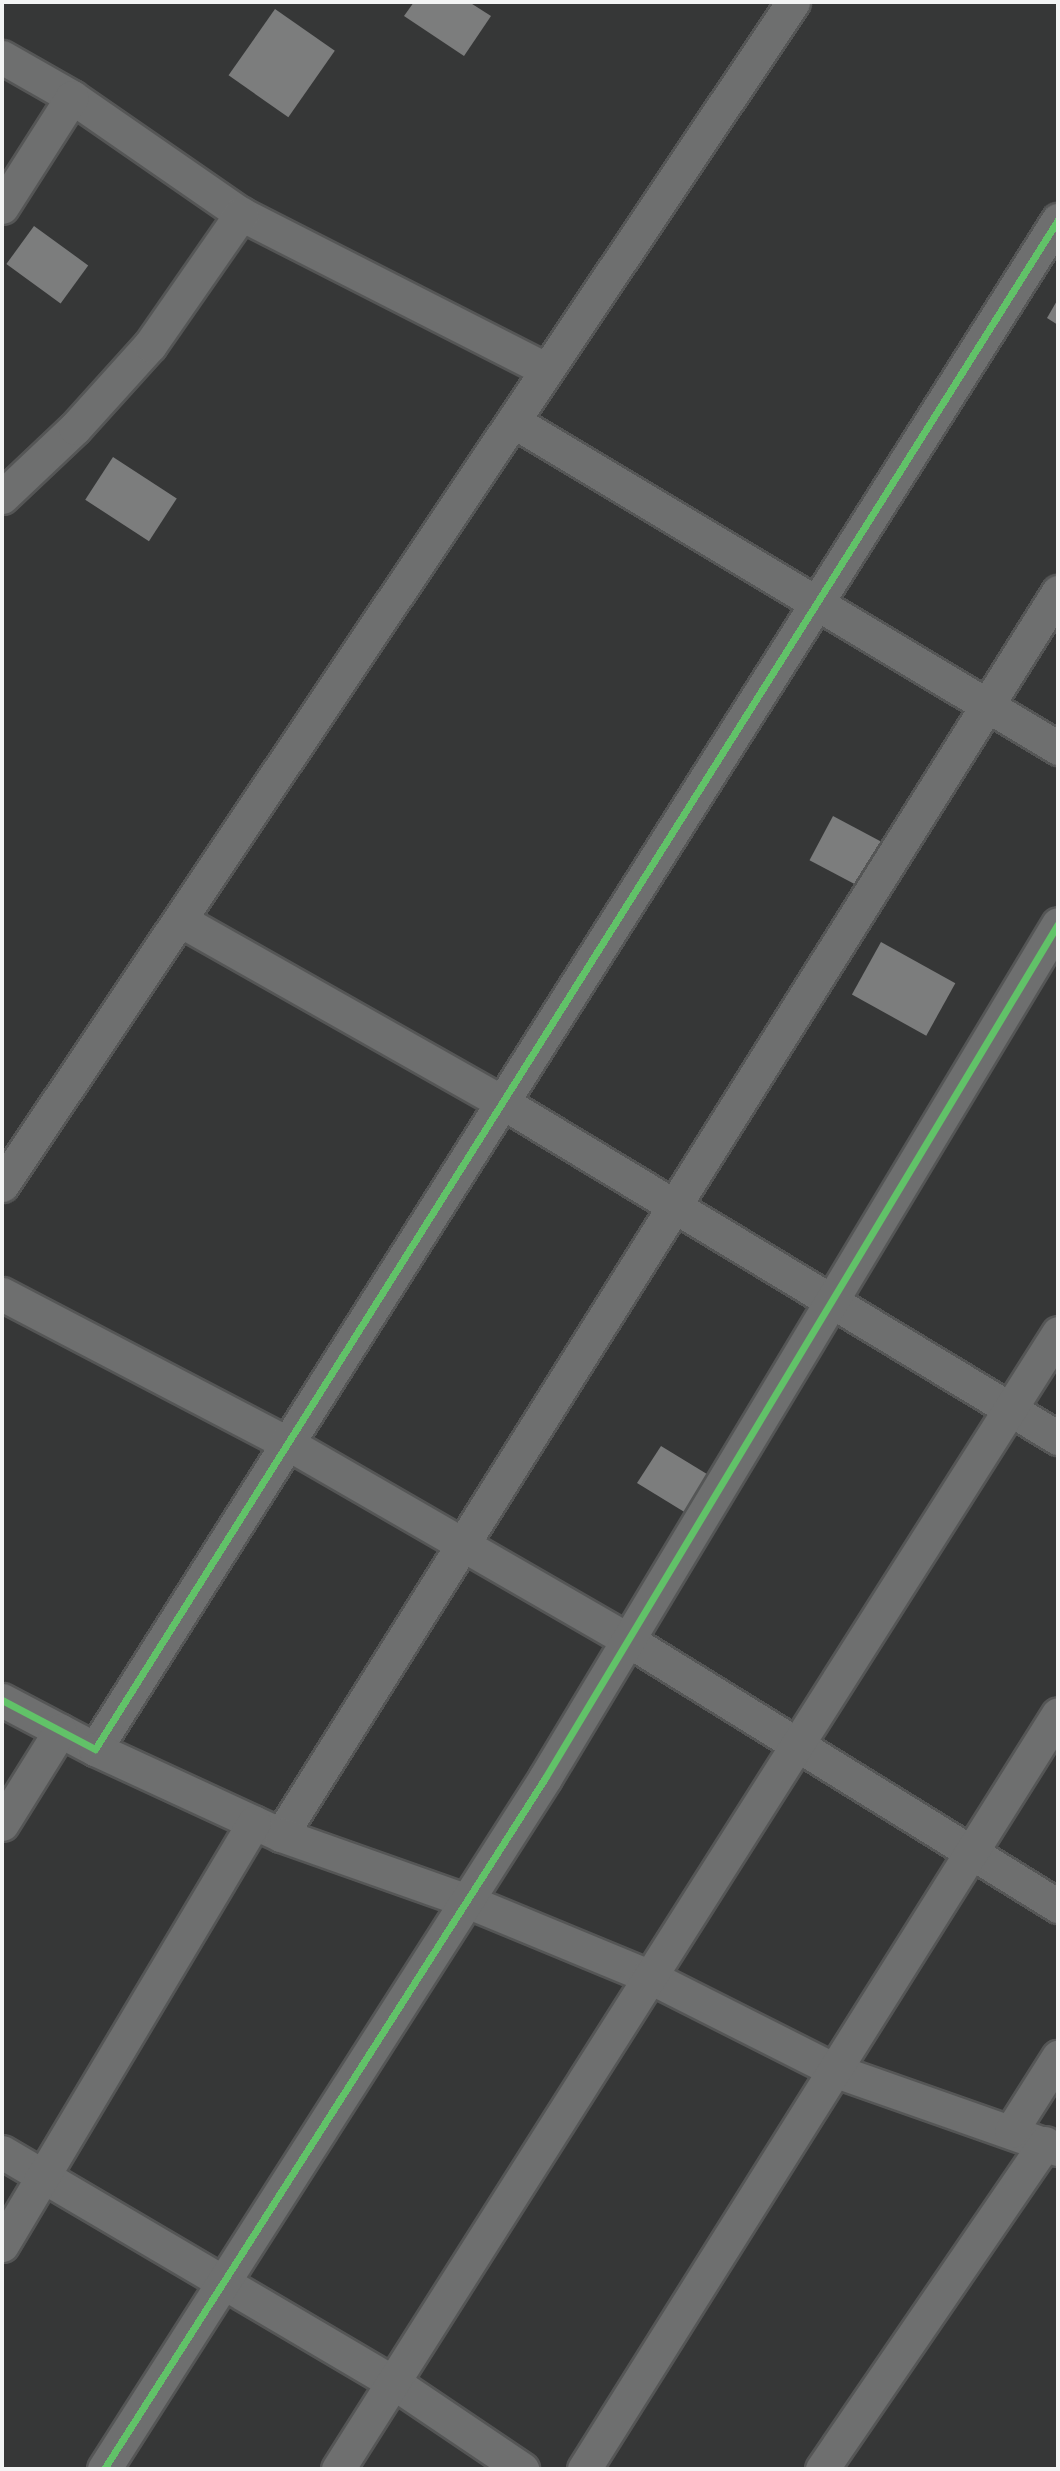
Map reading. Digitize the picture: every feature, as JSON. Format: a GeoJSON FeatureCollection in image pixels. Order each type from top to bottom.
{"type":"FeatureCollection","features":[{"type":"Feature","properties":{"kind":"street"},"geometry":{"type":"LineString","coordinates":[[2,1185],[793,2]]}},
{"type":"Feature","properties":{"kind":"street"},"geometry":{"type":"LineString","coordinates":[[2,57],[72,97],[241,214],[547,370]]}},
{"type":"Feature","properties":{"kind":"street"},"geometry":{"type":"LineString","coordinates":[[2,207],[72,97]]}},
{"type":"Feature","properties":{"kind":"street"},"geometry":{"type":"LineString","coordinates":[[2,497],[75,428],[150,345],[241,214]]}},
{"type":"Feature","properties":{"kind":"street"},"geometry":{"type":"LineString","coordinates":[[95,1749],[1058,220]]}},
{"type":"Feature","properties":{"kind":"street"},"geometry":{"type":"LineString","coordinates":[[513,421],[1058,748]]}},
{"type":"Feature","properties":{"kind":"street"},"geometry":{"type":"LineString","coordinates":[[2,2245],[43,2176],[268,1828],[461,1547],[1058,592]]}},
{"type":"Feature","properties":{"kind":"street"},"geometry":{"type":"LineString","coordinates":[[180,920],[502,1102],[1058,1438]]}},
{"type":"Feature","properties":{"kind":"street"},"geometry":{"type":"LineString","coordinates":[[104,2469],[467,1901],[628,1640],[1058,924]]}},
{"type":"Feature","properties":{"kind":"street"},"geometry":{"type":"LineString","coordinates":[[2,1294],[287,1443],[461,1547],[628,1640],[1058,1906]]}},
{"type":"Feature","properties":{"kind":"street"},"geometry":{"type":"LineString","coordinates":[[338,2469],[1058,1333]]}},
{"type":"Feature","properties":{"kind":"street"},"geometry":{"type":"LineString","coordinates":[[2,1700],[95,1749],[268,1828],[467,1901],[648,1976],[836,2071],[1052,2146],[822,2469]]}},
{"type":"Feature","properties":{"kind":"street"},"geometry":{"type":"LineString","coordinates":[[584,2469],[1058,1714]]}},
{"type":"Feature","properties":{"kind":"street"},"geometry":{"type":"LineString","coordinates":[[2,1824],[60,1731]]}},
{"type":"Feature","properties":{"kind":"street"},"geometry":{"type":"LineString","coordinates":[[1010,2131],[1058,2057]]}},
{"type":"Feature","properties":{"kind":"street"},"geometry":{"type":"LineString","coordinates":[[2,2152],[393,2382],[522,2469]]}},
{"type":"Feature","properties":{"kind":"building"},"geometry":{"type":"Polygon","coordinates":[[[414,2],[469,2],[491,16],[464,56],[404,16],[414,2]]]}},
{"type":"Feature","properties":{"kind":"building"},"geometry":{"type":"Polygon","coordinates":[[[275,9],[335,51],[288,117],[229,75],[275,9]]]}},
{"type":"Feature","properties":{"kind":"building"},"geometry":{"type":"Polygon","coordinates":[[[34,226],[88,265],[61,303],[6,264],[34,226]]]}},
{"type":"Feature","properties":{"kind":"building"},"geometry":{"type":"Polygon","coordinates":[[[1058,299],[1058,325],[1047,318],[1058,299]]]}},
{"type":"Feature","properties":{"kind":"building"},"geometry":{"type":"Polygon","coordinates":[[[113,457],[177,498],[149,541],[85,500],[113,457]]]}},
{"type":"Feature","properties":{"kind":"building"},"geometry":{"type":"Polygon","coordinates":[[[833,816],[892,847],[869,892],[810,860],[833,816]]]}},
{"type":"Feature","properties":{"kind":"building"},"geometry":{"type":"Polygon","coordinates":[[[881,942],[955,983],[926,1036],[852,994],[881,942]]]}},
{"type":"Feature","properties":{"kind":"building"},"geometry":{"type":"Polygon","coordinates":[[[661,1446],[720,1482],[686,1513],[637,1483],[661,1446]]]}},
{"type":"Feature","properties":{"kind":"cycle path"},"geometry":{"type":"LineString","coordinates":[[2,1700],[95,1749],[1058,220]]}},
{"type":"Feature","properties":{"kind":"cycle path"},"geometry":{"type":"LineString","coordinates":[[104,2469],[545,1778],[1058,924]]}}]}
